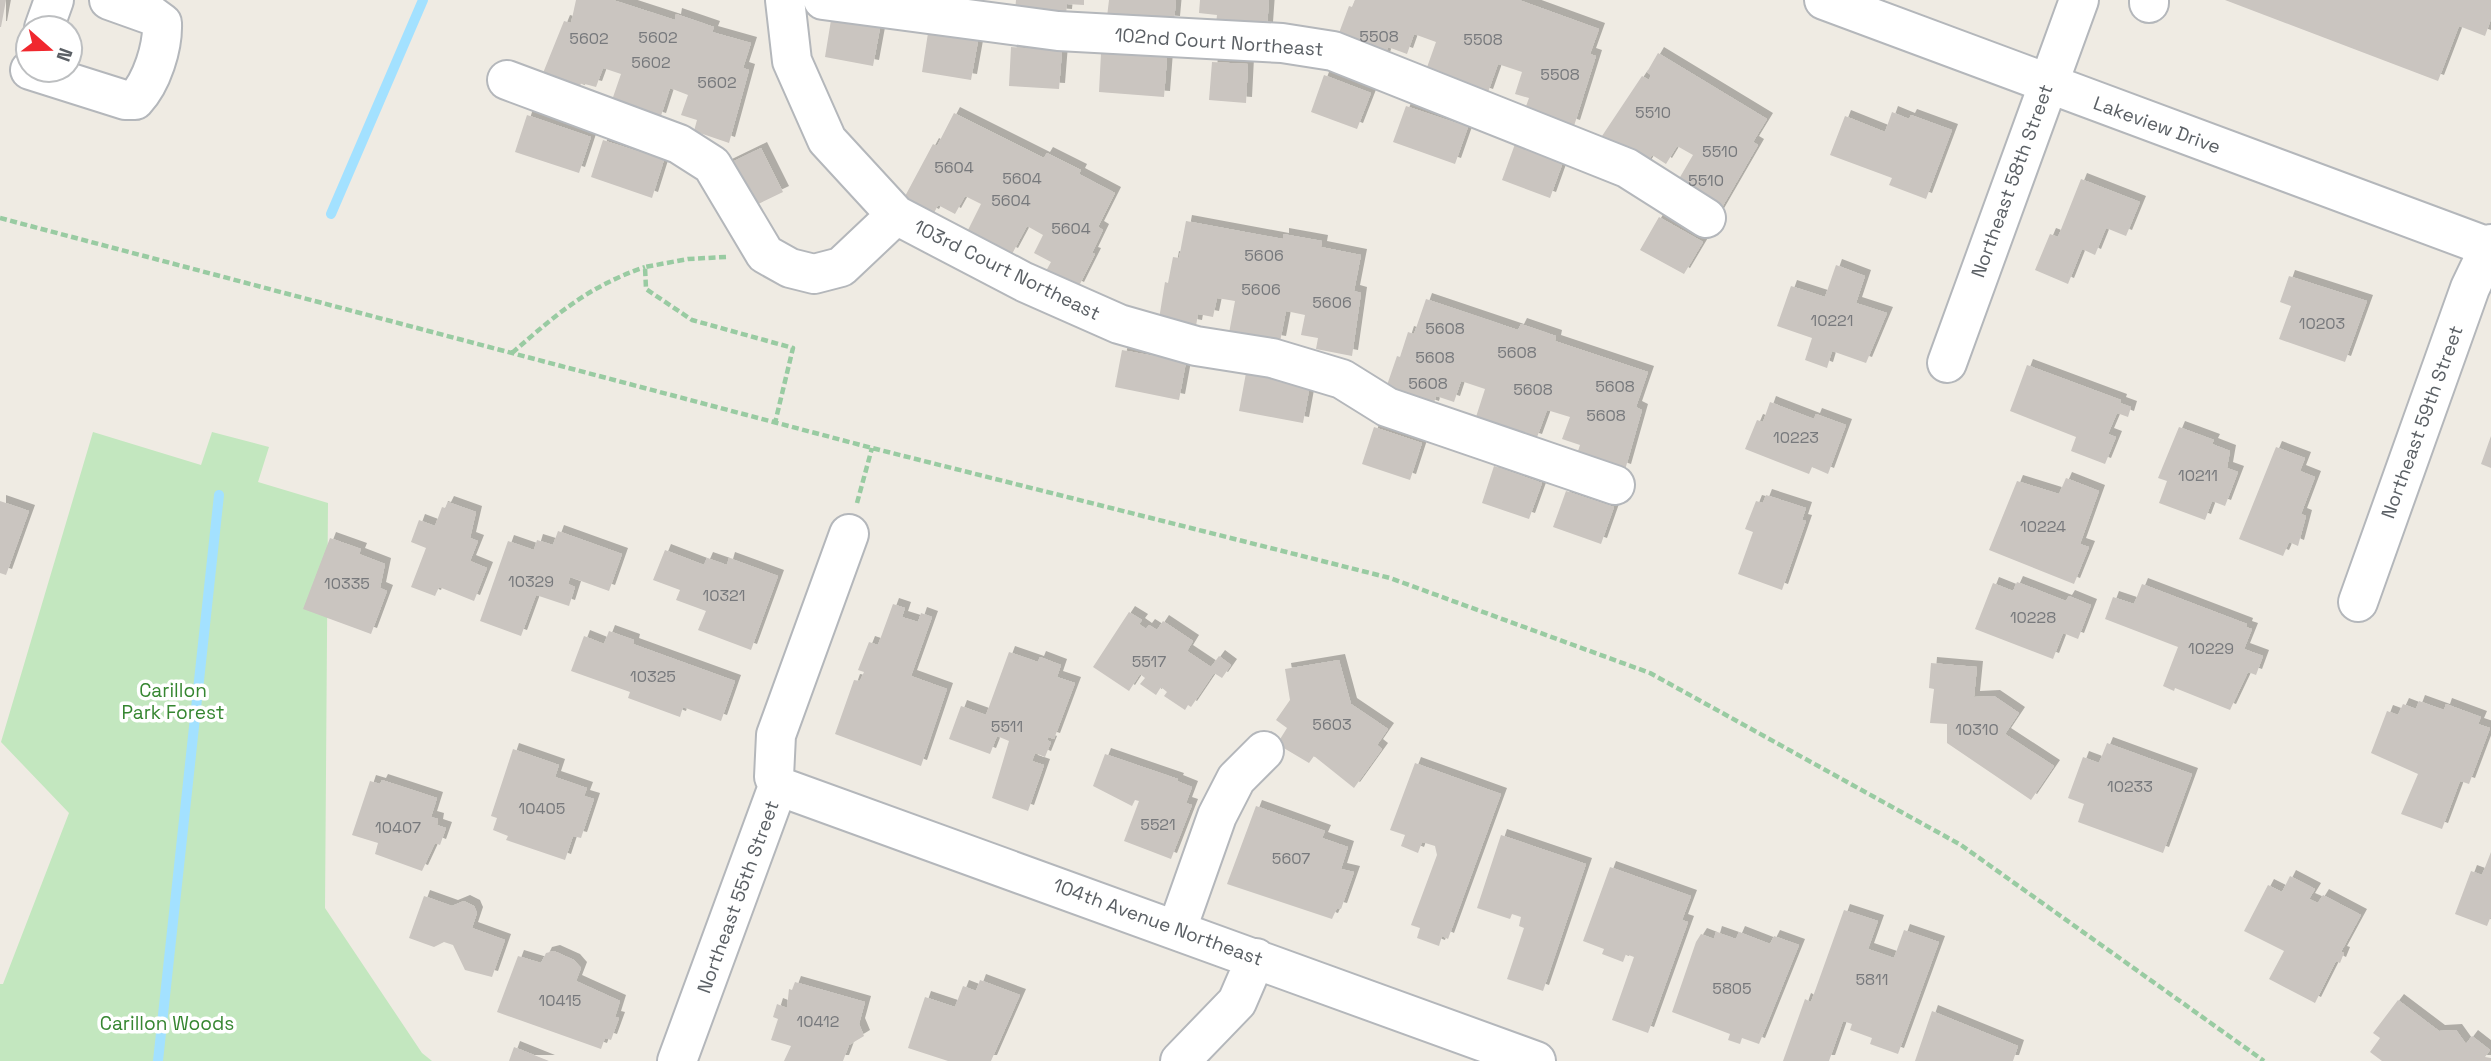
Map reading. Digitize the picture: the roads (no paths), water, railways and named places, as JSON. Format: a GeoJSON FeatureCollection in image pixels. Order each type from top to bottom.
{"type":"FeatureCollection","features":[{"type":"Feature","properties":{"kind":"street"},"geometry":{"type":"LineString","coordinates":[[74,84],[125,100],[135,100],[144,92],[163,40],[162,23],[150,15],[109,0]]}},
{"type":"Feature","properties":{"kind":"street"},"geometry":{"type":"LineString","coordinates":[[785,0],[792,61],[827,140],[895,215]]}},
{"type":"Feature","properties":{"kind":"street","name":"102nd Court Northeast"},"geometry":{"type":"LineString","coordinates":[[823,0],[1058,31],[1282,43],[1333,51],[1627,168],[1706,218]]}},
{"type":"Feature","properties":{"kind":"street","name":"Northeast 58th Street"},"geometry":{"type":"LineString","coordinates":[[1947,363],[2079,0]]}},
{"type":"Feature","properties":{"kind":"street","name":"Lakeview Drive"},"geometry":{"type":"LineString","coordinates":[[1844,4],[2048,83],[2490,246]]}},
{"type":"Feature","properties":{"kind":"street","name":"103rd Court Northeast"},"geometry":{"type":"LineString","coordinates":[[507,80],[679,144],[712,165],[765,254],[790,268],[814,274],[841,267],[895,215],[1024,282],[1119,324],[1196,346],[1272,358],[1342,379],[1387,407],[1615,485]]}},
{"type":"Feature","properties":{"kind":"street","name":"Northeast 59th Street"},"geometry":{"type":"LineString","coordinates":[[2358,602],[2470,288],[2490,246]]}},
{"type":"Feature","properties":{"kind":"street","name":"Northeast 55th Street"},"geometry":{"type":"LineString","coordinates":[[677,1061],[778,786],[774,777],[776,735],[852,520]]}},
{"type":"Feature","properties":{"kind":"street"},"geometry":{"type":"LineString","coordinates":[[1177,929],[1223,804],[1236,779],[1264,751]]}},
{"type":"Feature","properties":{"kind":"street","name":"104th Avenue Northeast"},"geometry":{"type":"LineString","coordinates":[[778,786],[1536,1061]]}},
{"type":"Feature","properties":{"kind":"street"},"geometry":{"type":"LineString","coordinates":[[1180,1061],[1237,1002],[1256,958]]}},
{"type":"Feature","properties":{"kind":"waterway"},"geometry":{"type":"LineString","coordinates":[[331,214],[423,0]]}},
{"type":"Feature","properties":{"kind":"waterway"},"geometry":{"type":"LineString","coordinates":[[158,1061],[219,495]]}},
{"type":"Feature","properties":{"kind":"park label","name":"Carillon Park Forest"},"geometry":{"type":"Point","coordinates":[173,701]}},
{"type":"Feature","properties":{"kind":"park label","name":"Carillon Woods"},"geometry":{"type":"Point","coordinates":[167,1023]}}]}
